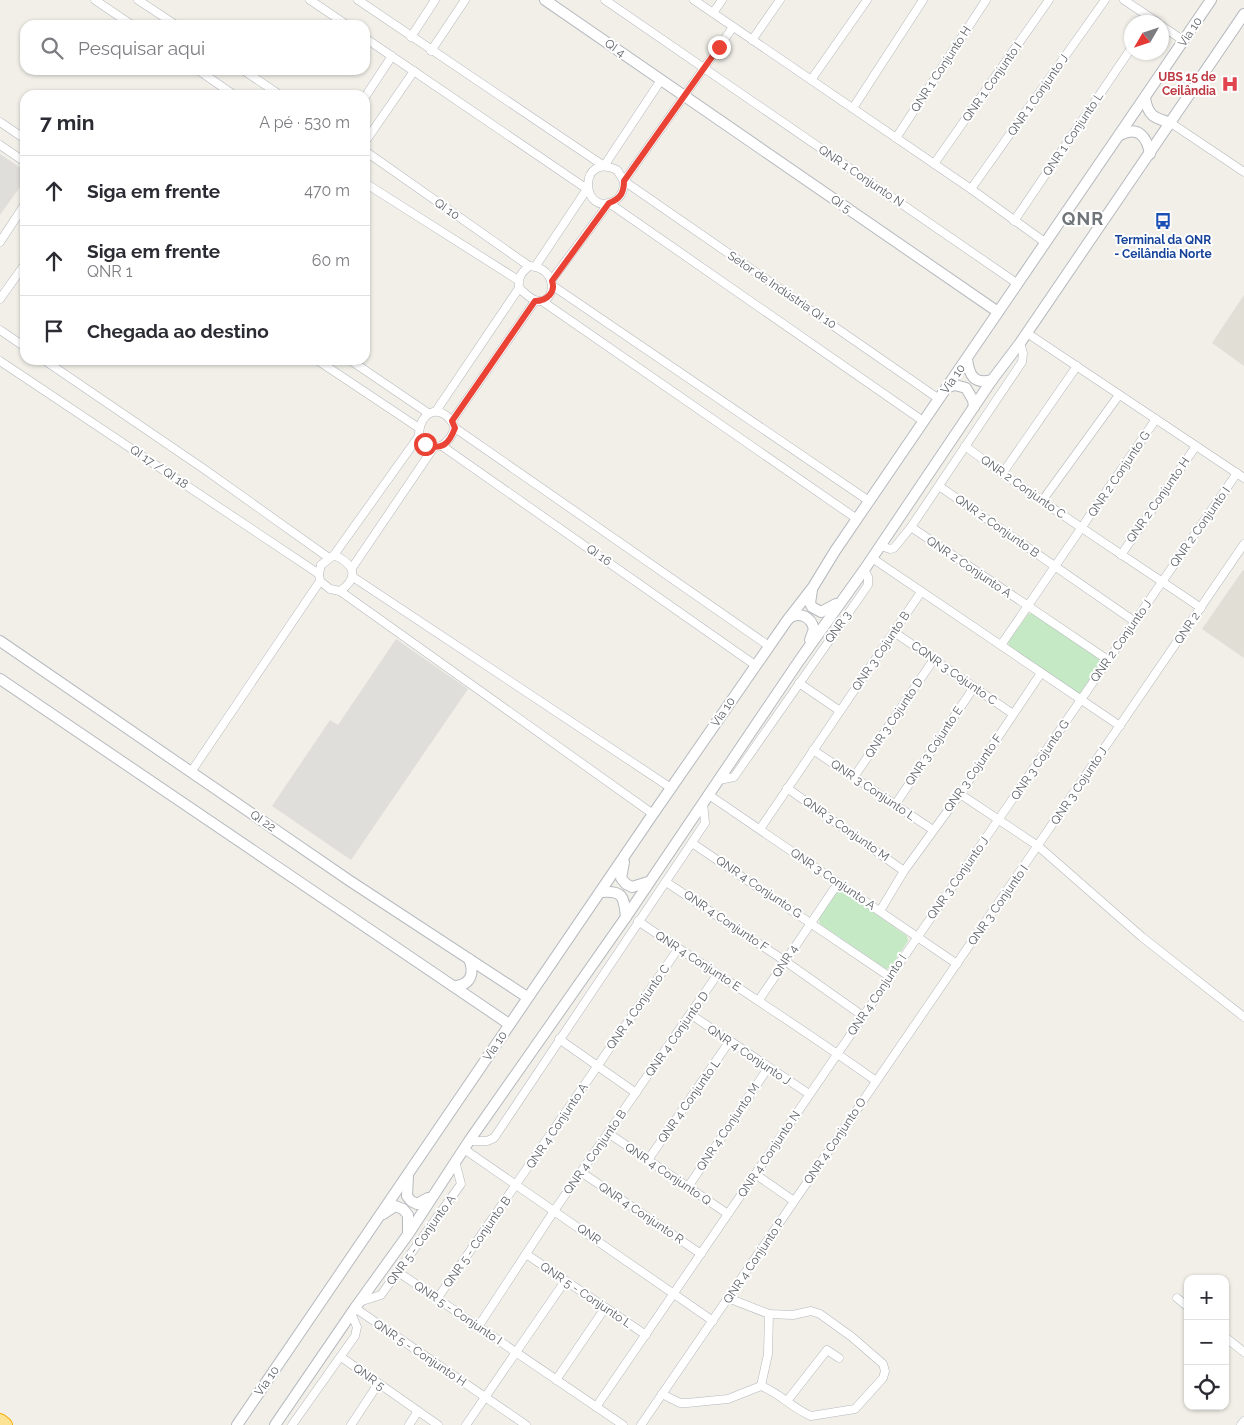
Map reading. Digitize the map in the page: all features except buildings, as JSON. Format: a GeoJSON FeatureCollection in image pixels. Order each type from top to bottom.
{"type":"FeatureCollection","features":[{"type":"Feature","properties":{"kind":"highway"},"geometry":{"type":"LineString","coordinates":[[0,1421],[5,1425]]}},
{"type":"Feature","properties":{"kind":"main road","name":"QI 4"},"geometry":{"type":"LineString","coordinates":[[545,0],[684,95]]}},
{"type":"Feature","properties":{"kind":"main road","name":"Via 10"},"geometry":{"type":"LineString","coordinates":[[237,1425],[653,814],[769,646],[813,587],[923,421],[940,399],[1211,0]]}},
{"type":"Feature","properties":{"kind":"main road"},"geometry":{"type":"LineString","coordinates":[[275,1425],[408,1233],[466,1145],[626,917],[648,882],[799,661],[864,570],[974,406],[1027,333],[1150,154],[1244,14]]}},
{"type":"Feature","properties":{"kind":"main road","name":"QI 5"},"geometry":{"type":"LineString","coordinates":[[684,95],[998,312]]}},
{"type":"Feature","properties":{"kind":"main road"},"geometry":{"type":"LineString","coordinates":[[1145,98],[1147,108],[1151,114],[1160,120],[1171,123]]}},
{"type":"Feature","properties":{"kind":"main road"},"geometry":{"type":"LineString","coordinates":[[1120,134],[1127,131],[1138,132],[1148,144],[1150,154]]}},
{"type":"Feature","properties":{"kind":"main road"},"geometry":{"type":"LineString","coordinates":[[967,359],[971,375],[984,382],[992,380]]}},
{"type":"Feature","properties":{"kind":"main road"},"geometry":{"type":"LineString","coordinates":[[948,387],[955,385],[966,388],[973,400],[974,406]]}},
{"type":"Feature","properties":{"kind":"main road"},"geometry":{"type":"LineString","coordinates":[[813,587],[810,603],[816,610],[821,612],[827,610],[842,599]]}},
{"type":"Feature","properties":{"kind":"main road"},"geometry":{"type":"LineString","coordinates":[[786,622],[795,614],[807,617],[813,625],[814,629],[799,661]]}},
{"type":"Feature","properties":{"kind":"main road","name":"QI 22"},"geometry":{"type":"LineString","coordinates":[[0,641],[350,881],[528,997]]}},
{"type":"Feature","properties":{"kind":"main road"},"geometry":{"type":"LineString","coordinates":[[0,679],[509,1024]]}},
{"type":"Feature","properties":{"kind":"main road"},"geometry":{"type":"LineString","coordinates":[[625,856],[621,874],[623,881],[632,887],[648,882]]}},
{"type":"Feature","properties":{"kind":"main road"},"geometry":{"type":"LineString","coordinates":[[601,892],[615,892],[622,896],[626,917]]}},
{"type":"Feature","properties":{"kind":"main road"},"geometry":{"type":"LineString","coordinates":[[453,986],[462,985],[469,981],[471,965],[468,959]]}},
{"type":"Feature","properties":{"kind":"main road"},"geometry":{"type":"LineString","coordinates":[[408,1174],[407,1196],[411,1201],[417,1204],[424,1202],[434,1193]]}},
{"type":"Feature","properties":{"kind":"main road"},"geometry":{"type":"LineString","coordinates":[[377,1218],[396,1206],[403,1209],[408,1215],[408,1233]]}},
{"type":"Feature","properties":{"kind":"street"},"geometry":{"type":"LineString","coordinates":[[96,0],[125,20]]}},
{"type":"Feature","properties":{"kind":"street"},"geometry":{"type":"LineString","coordinates":[[138,0],[168,20]]}},
{"type":"Feature","properties":{"kind":"street"},"geometry":{"type":"LineString","coordinates":[[358,0],[604,166],[617,170],[624,181],[622,195],[617,200],[602,204],[590,196],[587,190],[590,174],[604,166],[660,80]]}},
{"type":"Feature","properties":{"kind":"street"},"geometry":{"type":"LineString","coordinates":[[411,37],[435,0]]}},
{"type":"Feature","properties":{"kind":"street"},"geometry":{"type":"LineString","coordinates":[[431,50],[465,0]]}},
{"type":"Feature","properties":{"kind":"street","name":"QNR 1 Conjunto N"},"geometry":{"type":"LineString","coordinates":[[605,0],[1018,284]]}},
{"type":"Feature","properties":{"kind":"street"},"geometry":{"type":"LineString","coordinates":[[694,0],[971,189],[1046,243]]}},
{"type":"Feature","properties":{"kind":"street"},"geometry":{"type":"LineString","coordinates":[[713,13],[722,0]]}},
{"type":"Feature","properties":{"kind":"street"},"geometry":{"type":"LineString","coordinates":[[752,40],[780,0]]}},
{"type":"Feature","properties":{"kind":"street"},"geometry":{"type":"LineString","coordinates":[[812,80],[867,0]]}},
{"type":"Feature","properties":{"kind":"street"},"geometry":{"type":"LineString","coordinates":[[852,108],[924,0]]}},
{"type":"Feature","properties":{"kind":"street","name":"QNR 1 Conjunto H"},"geometry":{"type":"LineString","coordinates":[[896,138],[986,0]]}},
{"type":"Feature","properties":{"kind":"street","name":"QNR 1 Conjunto I"},"geometry":{"type":"LineString","coordinates":[[934,164],[1049,0]]}},
{"type":"Feature","properties":{"kind":"street","name":"QNR 1 Conjunto J"},"geometry":{"type":"LineString","coordinates":[[971,189],[1105,0]]}},
{"type":"Feature","properties":{"kind":"street"},"geometry":{"type":"LineString","coordinates":[[1124,0],[1145,15]]}},
{"type":"Feature","properties":{"kind":"street"},"geometry":{"type":"LineString","coordinates":[[1135,7],[1139,0]]}},
{"type":"Feature","properties":{"kind":"street"},"geometry":{"type":"LineString","coordinates":[[313,1],[340,20]]}},
{"type":"Feature","properties":{"kind":"street"},"geometry":{"type":"LineString","coordinates":[[624,181],[733,27]]}},
{"type":"Feature","properties":{"kind":"street"},"geometry":{"type":"LineString","coordinates":[[1169,31],[1184,41]]}},
{"type":"Feature","properties":{"kind":"street"},"geometry":{"type":"LineString","coordinates":[[370,41],[587,190]]}},
{"type":"Feature","properties":{"kind":"street"},"geometry":{"type":"LineString","coordinates":[[370,90],[392,56]]}},
{"type":"Feature","properties":{"kind":"street","name":"QNR 1 Conjunto L"},"geometry":{"type":"LineString","coordinates":[[1014,221],[1124,59]]}},
{"type":"Feature","properties":{"kind":"street"},"geometry":{"type":"LineString","coordinates":[[370,135],[414,71]]}},
{"type":"Feature","properties":{"kind":"street"},"geometry":{"type":"LineString","coordinates":[[205,75],[227,90]]}},
{"type":"Feature","properties":{"kind":"street"},"geometry":{"type":"LineString","coordinates":[[250,75],[273,90]]}},
{"type":"Feature","properties":{"kind":"street"},"geometry":{"type":"LineString","coordinates":[[0,122],[20,136]]}},
{"type":"Feature","properties":{"kind":"street"},"geometry":{"type":"LineString","coordinates":[[1171,123],[1244,172]]}},
{"type":"Feature","properties":{"kind":"street"},"geometry":{"type":"LineString","coordinates":[[0,145],[20,159]]}},
{"type":"Feature","properties":{"kind":"street","name":"QI 10"},"geometry":{"type":"LineString","coordinates":[[370,155],[532,266]]}},
{"type":"Feature","properties":{"kind":"street","name":"Setor de Indústria QI 10"},"geometry":{"type":"LineString","coordinates":[[624,181],[940,399]]}},
{"type":"Feature","properties":{"kind":"street"},"geometry":{"type":"LineString","coordinates":[[370,186],[519,284],[539,301],[857,519]]}},
{"type":"Feature","properties":{"kind":"street"},"geometry":{"type":"LineString","coordinates":[[191,772],[319,578],[321,565],[332,557],[419,432],[422,421],[432,412],[519,284],[522,272],[532,266],[587,190]]}},
{"type":"Feature","properties":{"kind":"street"},"geometry":{"type":"LineString","coordinates":[[324,365],[419,432],[425,444],[434,447],[442,446],[451,439],[453,425],[539,301],[550,295],[552,283],[609,203]]}},
{"type":"Feature","properties":{"kind":"street"},"geometry":{"type":"LineString","coordinates":[[609,203],[923,421]]}},
{"type":"Feature","properties":{"kind":"street"},"geometry":{"type":"LineString","coordinates":[[0,242],[20,212]]}},
{"type":"Feature","properties":{"kind":"street"},"geometry":{"type":"LineString","coordinates":[[532,266],[544,271],[552,283],[869,501]]}},
{"type":"Feature","properties":{"kind":"street"},"geometry":{"type":"LineString","coordinates":[[0,300],[20,271]]}},
{"type":"Feature","properties":{"kind":"street"},"geometry":{"type":"LineString","coordinates":[[0,330],[20,344]]}},
{"type":"Feature","properties":{"kind":"street"},"geometry":{"type":"LineString","coordinates":[[1027,333],[1240,476]]}},
{"type":"Feature","properties":{"kind":"street"},"geometry":{"type":"LineString","coordinates":[[880,546],[890,549],[894,548],[911,528],[1022,362],[1023,353],[1020,343]]}},
{"type":"Feature","properties":{"kind":"street","name":"QI 17 / QI 18"},"geometry":{"type":"LineString","coordinates":[[0,360],[319,578]]}},
{"type":"Feature","properties":{"kind":"street"},"geometry":{"type":"LineString","coordinates":[[51,365],[332,557],[344,560],[352,572],[671,788]]}},
{"type":"Feature","properties":{"kind":"street"},"geometry":{"type":"LineString","coordinates":[[358,365],[432,412],[446,415],[453,425],[769,646]]}},
{"type":"Feature","properties":{"kind":"street"},"geometry":{"type":"LineString","coordinates":[[1002,474],[1077,366]]}},
{"type":"Feature","properties":{"kind":"street"},"geometry":{"type":"LineString","coordinates":[[1042,501],[1119,395]]}},
{"type":"Feature","properties":{"kind":"street","name":"QNR 2 Conjunto G"},"geometry":{"type":"LineString","coordinates":[[1081,528],[1156,419]]}},
{"type":"Feature","properties":{"kind":"street","name":"QI 16"},"geometry":{"type":"LineString","coordinates":[[442,446],[756,665]]}},
{"type":"Feature","properties":{"kind":"street","name":"QNR 2 Conjunto C"},"geometry":{"type":"LineString","coordinates":[[965,446],[1002,474],[1081,528]]}},
{"type":"Feature","properties":{"kind":"street","name":"QNR 2 Conjunto H"},"geometry":{"type":"LineString","coordinates":[[1121,555],[1196,446]]}},
{"type":"Feature","properties":{"kind":"street"},"geometry":{"type":"LineString","coordinates":[[340,591],[348,585],[352,572],[434,447]]}},
{"type":"Feature","properties":{"kind":"street","name":"QNR 2 Conjunto I"},"geometry":{"type":"LineString","coordinates":[[1162,582],[1240,476]]}},
{"type":"Feature","properties":{"kind":"street","name":"QNR 2 Conjunto B"},"geometry":{"type":"LineString","coordinates":[[939,486],[1055,567]]}},
{"type":"Feature","properties":{"kind":"street","name":"QNR 2 Conjunto A"},"geometry":{"type":"LineString","coordinates":[[911,528],[1027,607]]}},
{"type":"Feature","properties":{"kind":"street"},"geometry":{"type":"LineString","coordinates":[[1001,645],[1081,528]]}},
{"type":"Feature","properties":{"kind":"street","name":"QNR 2"},"geometry":{"type":"LineString","coordinates":[[1081,528],[1201,608],[1120,726]]}},
{"type":"Feature","properties":{"kind":"street"},"geometry":{"type":"LineString","coordinates":[[1201,608],[1244,544]]}},
{"type":"Feature","properties":{"kind":"street"},"geometry":{"type":"LineString","coordinates":[[872,558],[1120,726]]}},
{"type":"Feature","properties":{"kind":"street","name":"QNR 2 Conjunto J"},"geometry":{"type":"LineString","coordinates":[[1055,567],[1134,621]]}},
{"type":"Feature","properties":{"kind":"street","name":"QNR 3"},"geometry":{"type":"LineString","coordinates":[[719,780],[734,777],[868,585],[868,578],[864,570]]}},
{"type":"Feature","properties":{"kind":"street"},"geometry":{"type":"LineString","coordinates":[[319,578],[330,589],[340,591],[653,814]]}},
{"type":"Feature","properties":{"kind":"street","name":"QNR 2 Conjunto J"},"geometry":{"type":"LineString","coordinates":[[1080,700],[1162,582]]}},
{"type":"Feature","properties":{"kind":"street","name":"QNR 3 Cojunto B"},"geometry":{"type":"LineString","coordinates":[[840,711],[921,592]]}},
{"type":"Feature","properties":{"kind":"street"},"geometry":{"type":"LineString","coordinates":[[1027,607],[1108,660]]}},
{"type":"Feature","properties":{"kind":"street","name":"CQNR 3 Cojunto C"},"geometry":{"type":"LineString","coordinates":[[894,632],[1013,714]]}},
{"type":"Feature","properties":{"kind":"street","name":"QNR 3 Cojunto D"},"geometry":{"type":"LineString","coordinates":[[854,777],[934,659]]}},
{"type":"Feature","properties":{"kind":"street"},"geometry":{"type":"LineString","coordinates":[[1013,714],[1041,673]]}},
{"type":"Feature","properties":{"kind":"street"},"geometry":{"type":"LineString","coordinates":[[760,829],[840,711],[799,683]]}},
{"type":"Feature","properties":{"kind":"street","name":"QNR 3 Cojunto E"},"geometry":{"type":"LineString","coordinates":[[895,805],[974,687]]}},
{"type":"Feature","properties":{"kind":"street","name":"QNR 3 Cojunto G"},"geometry":{"type":"LineString","coordinates":[[999,819],[1080,700]]}},
{"type":"Feature","properties":{"kind":"street","name":"QNR 3 Cojunto F"},"geometry":{"type":"LineString","coordinates":[[933,830],[960,794],[1013,714]]}},
{"type":"Feature","properties":{"kind":"street","name":"QNR 3 Cojunto J"},"geometry":{"type":"LineString","coordinates":[[1038,846],[1120,726]]}},
{"type":"Feature","properties":{"kind":"street","name":"QNR 3 Conjunto L"},"geometry":{"type":"LineString","coordinates":[[813,750],[933,830]]}},
{"type":"Feature","properties":{"kind":"street","name":"QNR 3 Conjunto M"},"geometry":{"type":"LineString","coordinates":[[787,788],[904,870]]}},
{"type":"Feature","properties":{"kind":"street"},"geometry":{"type":"LineString","coordinates":[[960,794],[1038,846],[1142,936],[1244,1017]]}},
{"type":"Feature","properties":{"kind":"street"},"geometry":{"type":"LineString","coordinates":[[466,1145],[494,1138],[705,823],[706,799]]}},
{"type":"Feature","properties":{"kind":"street","name":"QNR 3 Conjunto A"},"geometry":{"type":"LineString","coordinates":[[706,799],[760,829],[957,964]]}},
{"type":"Feature","properties":{"kind":"street","name":"QNR 3 Conjunto J"},"geometry":{"type":"LineString","coordinates":[[917,937],[999,819]]}},
{"type":"Feature","properties":{"kind":"street"},"geometry":{"type":"LineString","coordinates":[[880,911],[904,870],[933,830]]}},
{"type":"Feature","properties":{"kind":"street","name":"QNR 4 Conjunto G"},"geometry":{"type":"LineString","coordinates":[[692,843],[811,922],[838,883]]}},
{"type":"Feature","properties":{"kind":"street","name":"QNR 3 Conjunto I"},"geometry":{"type":"LineString","coordinates":[[957,964],[1038,846]]}},
{"type":"Feature","properties":{"kind":"street","name":"QNR 4 Conjunto F"},"geometry":{"type":"LineString","coordinates":[[666,882],[785,961],[863,1016]]}},
{"type":"Feature","properties":{"kind":"street","name":"QNR 4 Conjunto E"},"geometry":{"type":"LineString","coordinates":[[638,921],[717,975],[759,1000]]}},
{"type":"Feature","properties":{"kind":"street"},"geometry":{"type":"LineString","coordinates":[[811,922],[890,976]]}},
{"type":"Feature","properties":{"kind":"street","name":"QNR 4"},"geometry":{"type":"LineString","coordinates":[[759,1000],[811,922]]}},
{"type":"Feature","properties":{"kind":"street","name":"QNR 4 Conjunto I"},"geometry":{"type":"LineString","coordinates":[[838,1054],[917,937]]}},
{"type":"Feature","properties":{"kind":"street","name":"QNR 4 Conjunto C"},"geometry":{"type":"LineString","coordinates":[[597,1066],[678,949]]}},
{"type":"Feature","properties":{"kind":"street"},"geometry":{"type":"LineString","coordinates":[[759,1000],[876,1081],[957,964]]}},
{"type":"Feature","properties":{"kind":"street","name":"QNR 4 Conjunto D"},"geometry":{"type":"LineString","coordinates":[[636,1093],[717,975]]}},
{"type":"Feature","properties":{"kind":"street","name":"QNR 4 Conjunto J"},"geometry":{"type":"LineString","coordinates":[[690,1014],[809,1094]]}},
{"type":"Feature","properties":{"kind":"street"},"geometry":{"type":"LineString","coordinates":[[559,1039],[636,1093]]}},
{"type":"Feature","properties":{"kind":"street","name":"QNR 4 Conjunto L"},"geometry":{"type":"LineString","coordinates":[[648,1160],[729,1042]]}},
{"type":"Feature","properties":{"kind":"street"},"geometry":{"type":"LineString","coordinates":[[809,1094],[838,1054]]}},
{"type":"Feature","properties":{"kind":"street","name":"QNR 4 Conjunto A"},"geometry":{"type":"LineString","coordinates":[[516,1185],[597,1066]]}},
{"type":"Feature","properties":{"kind":"street","name":"QNR 4 Conjunto M"},"geometry":{"type":"LineString","coordinates":[[688,1187],[768,1068]]}},
{"type":"Feature","properties":{"kind":"street","name":"QNR 4 Conjunto O"},"geometry":{"type":"LineString","coordinates":[[794,1201],[876,1081]]}},
{"type":"Feature","properties":{"kind":"street","name":"QNR 4 Conjunto B"},"geometry":{"type":"LineString","coordinates":[[554,1211],[636,1093]]}},
{"type":"Feature","properties":{"kind":"street","name":"QNR 4 Conjunto N"},"geometry":{"type":"LineString","coordinates":[[728,1214],[809,1094]]}},
{"type":"Feature","properties":{"kind":"street","name":"QNR 4 Conjunto Q"},"geometry":{"type":"LineString","coordinates":[[608,1134],[728,1214]]}},
{"type":"Feature","properties":{"kind":"street","name":"QNR"},"geometry":{"type":"LineString","coordinates":[[466,1145],[516,1185],[713,1320]]}},
{"type":"Feature","properties":{"kind":"street","name":"QNR 5 - Conjunto A"},"geometry":{"type":"LineString","coordinates":[[355,1307],[381,1295],[461,1184],[455,1162]]}},
{"type":"Feature","properties":{"kind":"street","name":"QNR 4 Conjunto R"},"geometry":{"type":"LineString","coordinates":[[581,1172],[701,1254]]}},
{"type":"Feature","properties":{"kind":"street"},"geometry":{"type":"LineString","coordinates":[[755,1174],[794,1201]]}},
{"type":"Feature","properties":{"kind":"street","name":"QNR 5 - Conjunto B"},"geometry":{"type":"LineString","coordinates":[[437,1299],[516,1185]]}},
{"type":"Feature","properties":{"kind":"street","name":"QNR 4 Conjunto P"},"geometry":{"type":"LineString","coordinates":[[641,1425],[794,1201]]}},
{"type":"Feature","properties":{"kind":"street"},"geometry":{"type":"LineString","coordinates":[[478,1327],[554,1211]]}},
{"type":"Feature","properties":{"kind":"street"},"geometry":{"type":"LineString","coordinates":[[596,1407],[728,1214]]}},
{"type":"Feature","properties":{"kind":"street","name":"QNR 5 - Conjunto L"},"geometry":{"type":"LineString","coordinates":[[526,1254],[646,1335]]}},
{"type":"Feature","properties":{"kind":"street","name":"QNR 5 - Conjunto I"},"geometry":{"type":"LineString","coordinates":[[398,1272],[623,1425]]}},
{"type":"Feature","properties":{"kind":"street"},"geometry":{"type":"LineString","coordinates":[[466,1425],[517,1354],[565,1281]]}},
{"type":"Feature","properties":{"kind":"street"},"geometry":{"type":"LineString","coordinates":[[662,1394],[680,1403],[687,1403],[728,1398],[761,1386],[772,1390],[811,1416],[855,1409],[883,1378],[885,1371],[882,1364],[852,1337],[820,1314],[811,1311],[793,1315],[769,1314],[728,1298]]}},
{"type":"Feature","properties":{"kind":"street"},"geometry":{"type":"LineString","coordinates":[[1177,1298],[1184,1304]]}},
{"type":"Feature","properties":{"kind":"street","name":"QNR 5"},"geometry":{"type":"LineString","coordinates":[[355,1307],[357,1327],[355,1336],[341,1357],[438,1425]]}},
{"type":"Feature","properties":{"kind":"street","name":"QNR 5 - Conjunto H"},"geometry":{"type":"LineString","coordinates":[[355,1307],[526,1425]]}},
{"type":"Feature","properties":{"kind":"street"},"geometry":{"type":"LineString","coordinates":[[556,1380],[605,1308]]}},
{"type":"Feature","properties":{"kind":"street"},"geometry":{"type":"LineString","coordinates":[[761,1386],[768,1354],[769,1314]]}},
{"type":"Feature","properties":{"kind":"street"},"geometry":{"type":"LineString","coordinates":[[1229,1340],[1244,1352]]}},
{"type":"Feature","properties":{"kind":"street"},"geometry":{"type":"LineString","coordinates":[[787,1401],[827,1350],[839,1358]]}},
{"type":"Feature","properties":{"kind":"street"},"geometry":{"type":"LineString","coordinates":[[292,1425],[341,1357]]}},
{"type":"Feature","properties":{"kind":"street"},"geometry":{"type":"LineString","coordinates":[[351,1425],[378,1384]]}},
{"type":"Feature","properties":{"kind":"street"},"geometry":{"type":"LineString","coordinates":[[409,1425],[418,1411]]}},
{"type":"Feature","properties":{"kind":"street"},"geometry":{"type":"LineString","coordinates":[[1241,1425],[1244,1421]]}},
{"type":"Feature","properties":{"kind":"shaded area"},"geometry":{"type":"Polygon","coordinates":[[[0,154],[20,168],[20,187],[0,215],[0,154]]]}},
{"type":"Feature","properties":{"kind":"shaded area"},"geometry":{"type":"Polygon","coordinates":[[[1244,295],[1244,366],[1212,343],[1244,295]]]}},
{"type":"Feature","properties":{"kind":"shaded area"},"geometry":{"type":"Polygon","coordinates":[[[1244,571],[1244,658],[1202,629],[1244,571]]]}},
{"type":"Feature","properties":{"kind":"shaded area"},"geometry":{"type":"Polygon","coordinates":[[[396,639],[468,689],[351,860],[272,806],[330,720],[338,725],[396,639]]]}},
{"type":"Feature","properties":{"kind":"green space"},"geometry":{"type":"Polygon","coordinates":[[[1032,613],[1102,663],[1078,694],[1009,646],[1008,642],[1028,614],[1032,613]]]}},
{"type":"Feature","properties":{"kind":"green space"},"geometry":{"type":"Polygon","coordinates":[[[838,890],[842,890],[907,936],[908,941],[890,968],[886,969],[820,924],[818,918],[838,890]]]}},
{"type":"Feature","properties":{"kind":"place","name":"UBS 15 de Ceilândia"},"geometry":{"type":"Point","coordinates":[1230,84]}},
{"type":"Feature","properties":{"kind":"place","name":"Terminal da QNR - Ceilândia Norte"},"geometry":{"type":"Point","coordinates":[1163,221]}},
{"type":"Feature","properties":{"kind":"district","name":"QNR"},"geometry":{"type":"Point","coordinates":[1083,218]}},
{"type":"Feature","properties":{"kind":"route"},"geometry":{"type":"LineString","coordinates":[[425,444],[434,447],[442,446],[451,439],[455,428],[452,421],[535,301],[542,301],[550,295],[553,286],[552,281],[609,203],[617,200],[622,195],[624,181],[719,47]]}}]}
